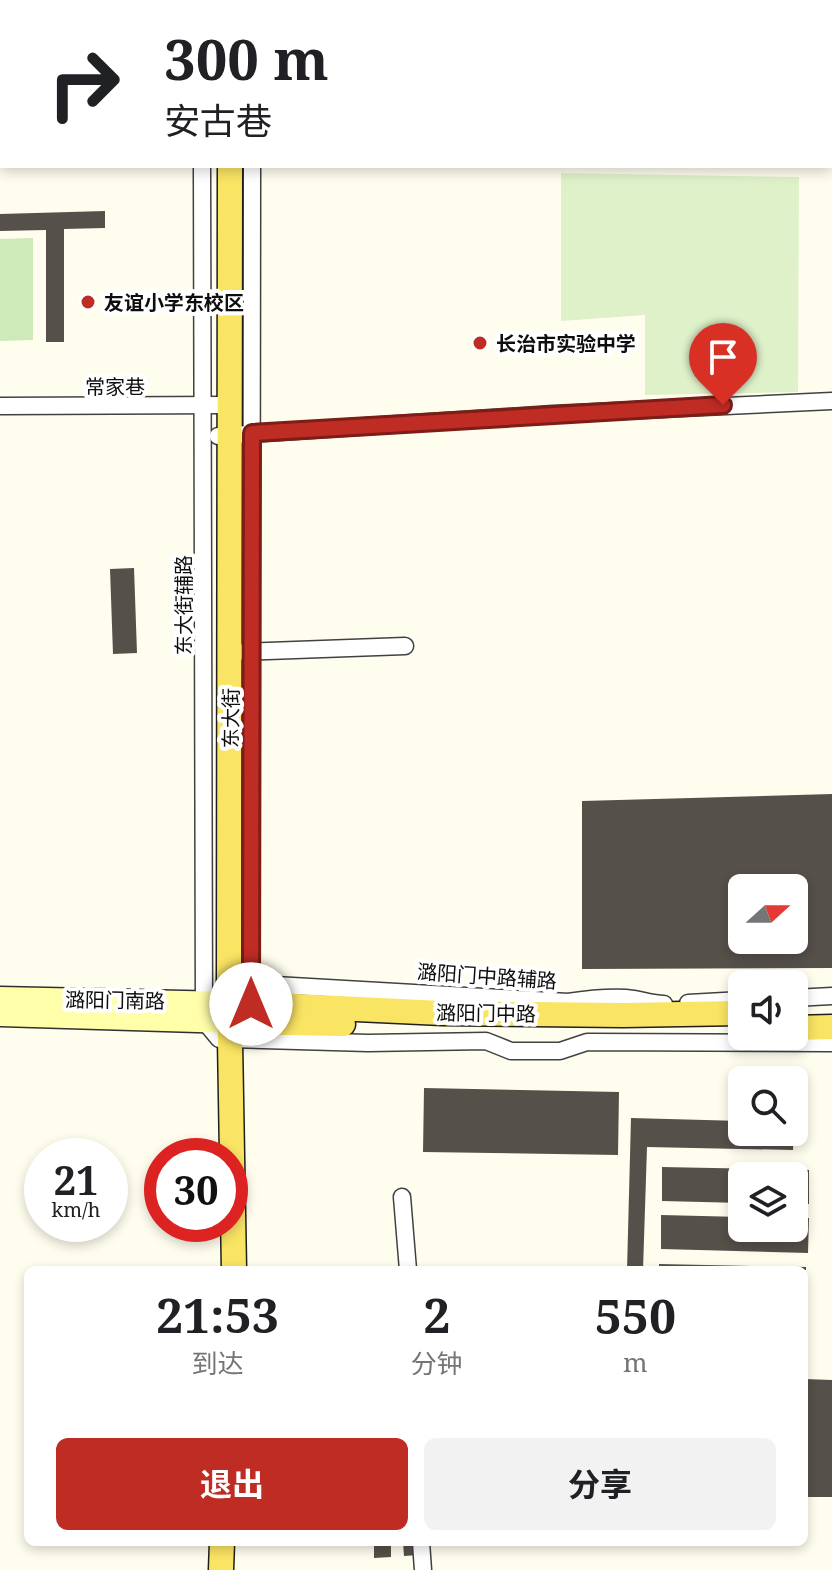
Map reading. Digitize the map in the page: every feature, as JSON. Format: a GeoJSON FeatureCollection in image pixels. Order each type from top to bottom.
{"type":"FeatureCollection","features":[{"type":"Feature","properties":{"kind":"main road","name":"东大街"},"geometry":{"type":"LineString","coordinates":[[218,168],[216,405],[233,435],[241,652],[222,1138]]}},
{"type":"Feature","properties":{"kind":"main road","name":"东大街"},"geometry":{"type":"LineString","coordinates":[[216,405],[230,168]]}},
{"type":"Feature","properties":{"kind":"main road","name":"东大街"},"geometry":{"type":"LineString","coordinates":[[233,435],[227,1012],[234,1266]]}},
{"type":"Feature","properties":{"kind":"main road","name":"潞阳门南路"},"geometry":{"type":"LineString","coordinates":[[0,998],[227,1012]]}},
{"type":"Feature","properties":{"kind":"main road"},"geometry":{"type":"LineString","coordinates":[[808,1012],[832,1011]]}},
{"type":"Feature","properties":{"kind":"main road","name":"潞阳门南路"},"geometry":{"type":"LineString","coordinates":[[0,1015],[227,1012]]}},
{"type":"Feature","properties":{"kind":"main road","name":"潞阳门中路"},"geometry":{"type":"LineString","coordinates":[[227,1012],[728,1013]]}},
{"type":"Feature","properties":{"kind":"main road","name":"潞阳门中路"},"geometry":{"type":"LineString","coordinates":[[227,1012],[622,1031],[728,1029]]}},
{"type":"Feature","properties":{"kind":"main road"},"geometry":{"type":"LineString","coordinates":[[808,1028],[832,1027]]}},
{"type":"Feature","properties":{"kind":"main road"},"geometry":{"type":"LineString","coordinates":[[222,1242],[223,1266]]}},
{"type":"Feature","properties":{"kind":"main road"},"geometry":{"type":"LineString","coordinates":[[221,1570],[222,1546]]}},
{"type":"Feature","properties":{"kind":"main road"},"geometry":{"type":"LineString","coordinates":[[234,1546],[234,1570]]}},
{"type":"Feature","properties":{"kind":"street","name":"东大街辅路"},"geometry":{"type":"LineString","coordinates":[[202,168],[216,405],[227,1012]]}},
{"type":"Feature","properties":{"kind":"street"},"geometry":{"type":"LineString","coordinates":[[252,168],[233,435],[553,414],[832,401]]}},
{"type":"Feature","properties":{"kind":"street","name":"常家巷"},"geometry":{"type":"LineString","coordinates":[[0,406],[216,405]]}},
{"type":"Feature","properties":{"kind":"street"},"geometry":{"type":"LineString","coordinates":[[241,652],[405,646]]}},
{"type":"Feature","properties":{"kind":"street"},"geometry":{"type":"LineString","coordinates":[[808,997],[832,996]]}},
{"type":"Feature","properties":{"kind":"street","name":"潞阳门中路辅路"},"geometry":{"type":"LineString","coordinates":[[227,1012],[568,1002],[591,998],[629,998],[652,1004],[728,1001]]}},
{"type":"Feature","properties":{"kind":"street"},"geometry":{"type":"LineString","coordinates":[[227,1012],[368,1043],[486,1041],[511,1051],[560,1051],[587,1042],[832,1043]]}},
{"type":"Feature","properties":{"kind":"street"},"geometry":{"type":"LineString","coordinates":[[402,1197],[408,1266]]}},
{"type":"Feature","properties":{"kind":"street"},"geometry":{"type":"LineString","coordinates":[[421,1546],[423,1570]]}},
{"type":"Feature","properties":{"kind":"green space"},"geometry":{"type":"Polygon","coordinates":[[[561,173],[799,177],[798,392],[645,395],[645,315],[561,321],[561,173]]]}},
{"type":"Feature","properties":{"kind":"green space"},"geometry":{"type":"Polygon","coordinates":[[[33,238],[33,340],[0,341],[0,239],[33,238]]]}},
{"type":"Feature","properties":{"kind":"building"},"geometry":{"type":"Polygon","coordinates":[[[105,211],[105,228],[64,229],[64,342],[46,342],[46,230],[0,231],[0,214],[105,211]]]}},
{"type":"Feature","properties":{"kind":"building"},"geometry":{"type":"Polygon","coordinates":[[[134,568],[137,653],[113,654],[110,569],[134,568]]]}},
{"type":"Feature","properties":{"kind":"building"},"geometry":{"type":"Polygon","coordinates":[[[832,794],[832,968],[582,969],[582,801],[832,794]]]}},
{"type":"Feature","properties":{"kind":"building"},"geometry":{"type":"Polygon","coordinates":[[[424,1088],[619,1092],[618,1155],[423,1152],[424,1088]]]}},
{"type":"Feature","properties":{"kind":"building"},"geometry":{"type":"Polygon","coordinates":[[[631,1118],[728,1121],[728,1146],[793,1146],[793,1150],[647,1147],[643,1266],[627,1266],[631,1118]]]}},
{"type":"Feature","properties":{"kind":"building"},"geometry":{"type":"Polygon","coordinates":[[[662,1167],[728,1168],[728,1203],[662,1201],[662,1167]]]}},
{"type":"Feature","properties":{"kind":"building"},"geometry":{"type":"Polygon","coordinates":[[[661,1215],[728,1217],[728,1242],[808,1242],[809,1218],[808,1253],[661,1249],[661,1215]]]}},
{"type":"Feature","properties":{"kind":"building"},"geometry":{"type":"Polygon","coordinates":[[[659,1264],[757,1266],[659,1266],[659,1264]]]}},
{"type":"Feature","properties":{"kind":"building"},"geometry":{"type":"Polygon","coordinates":[[[808,1379],[832,1380],[832,1497],[808,1497],[808,1379]]]}},
{"type":"Feature","properties":{"kind":"building"},"geometry":{"type":"Polygon","coordinates":[[[374,1546],[391,1546],[391,1557],[374,1558],[374,1546]]]}},
{"type":"Feature","properties":{"kind":"building"},"geometry":{"type":"Polygon","coordinates":[[[403,1546],[417,1546],[418,1555],[404,1556],[403,1546]]]}},
{"type":"Feature","properties":{"kind":"place","name":"友谊小学东校区"},"geometry":{"type":"Point","coordinates":[88,302]}},
{"type":"Feature","properties":{"kind":"place","name":"长治市实验中学"},"geometry":{"type":"Point","coordinates":[480,343]}},
{"type":"Feature","properties":{"kind":"route"},"geometry":{"type":"LineString","coordinates":[[251,1004],[252,433],[723,405]]}}]}
